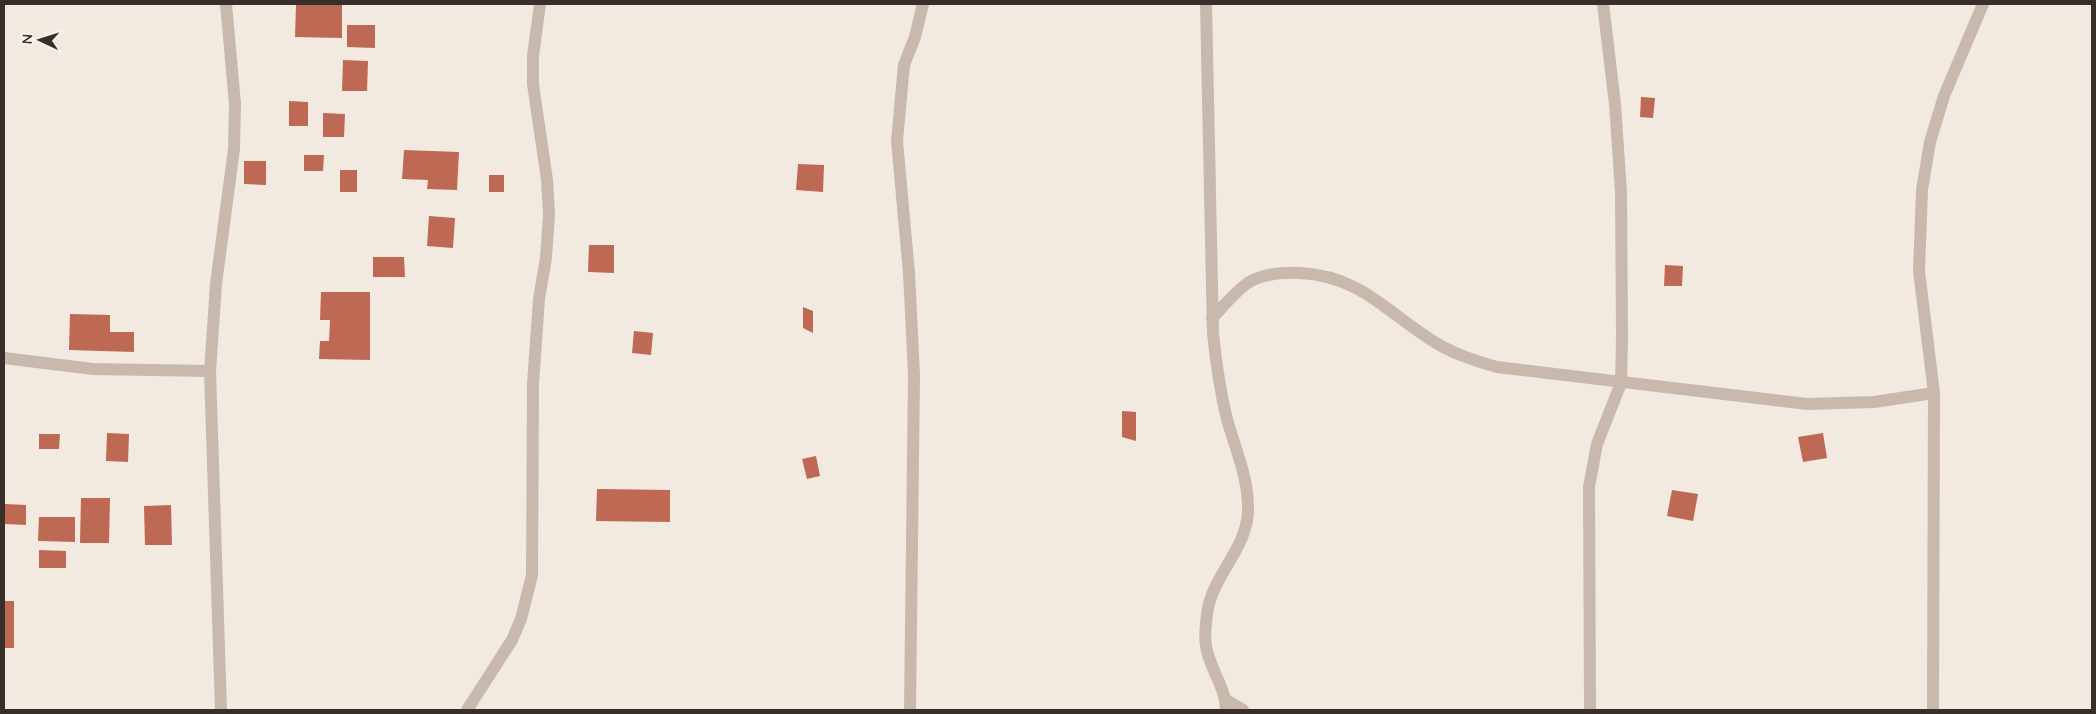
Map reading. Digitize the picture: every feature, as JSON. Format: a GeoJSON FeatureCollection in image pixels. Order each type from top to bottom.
{"type":"FeatureCollection","features":[{"type":"Feature","properties":{"kind":"street"},"geometry":{"type":"LineString","coordinates":[[221,710],[210,371],[216,284],[234,149],[235,96],[226,4]]}},
{"type":"Feature","properties":{"kind":"street"},"geometry":{"type":"LineString","coordinates":[[467,710],[512,640],[521,619],[532,574],[533,384],[539,299],[546,258],[548,215],[548,180],[533,84],[533,56],[540,4]]}},
{"type":"Feature","properties":{"kind":"street"},"geometry":{"type":"LineString","coordinates":[[910,710],[914,374],[910,273],[897,141],[904,65],[915,37],[923,4]]}},
{"type":"Feature","properties":{"kind":"street"},"geometry":{"type":"LineString","coordinates":[[1206,4],[1212,318],[1218,372],[1227,417],[1246,483],[1248,507],[1244,536],[1214,590],[1208,606],[1205,626],[1206,647],[1226,705],[1243,710]]}},
{"type":"Feature","properties":{"kind":"street"},"geometry":{"type":"LineString","coordinates":[[1590,710],[1589,487],[1597,444],[1621,383],[1621,192],[1615,104],[1604,4]]}},
{"type":"Feature","properties":{"kind":"street"},"geometry":{"type":"LineString","coordinates":[[1933,710],[1934,393],[1919,271],[1922,190],[1930,142],[1944,96],[1983,4]]}},
{"type":"Feature","properties":{"kind":"street"},"geometry":{"type":"LineString","coordinates":[[1212,318],[1250,281],[1270,275],[1292,272],[1314,273],[1356,286],[1428,338],[1465,358],[1497,367],[1807,404],[1874,402],[1934,393]]}},
{"type":"Feature","properties":{"kind":"street"},"geometry":{"type":"LineString","coordinates":[[4,358],[93,369],[210,371]]}},
{"type":"Feature","properties":{"kind":"building"},"geometry":{"type":"Polygon","coordinates":[[[296,4],[342,4],[342,38],[295,37],[296,4]]]}},
{"type":"Feature","properties":{"kind":"building"},"geometry":{"type":"Polygon","coordinates":[[[347,25],[375,25],[375,48],[347,47],[347,25]]]}},
{"type":"Feature","properties":{"kind":"building"},"geometry":{"type":"Polygon","coordinates":[[[343,60],[368,61],[367,91],[342,91],[343,60]]]}},
{"type":"Feature","properties":{"kind":"building"},"geometry":{"type":"Polygon","coordinates":[[[1641,97],[1655,98],[1653,118],[1640,117],[1641,97]]]}},
{"type":"Feature","properties":{"kind":"building"},"geometry":{"type":"Polygon","coordinates":[[[289,101],[308,102],[308,126],[289,126],[289,101]]]}},
{"type":"Feature","properties":{"kind":"building"},"geometry":{"type":"Polygon","coordinates":[[[323,113],[345,114],[344,137],[323,137],[323,113]]]}},
{"type":"Feature","properties":{"kind":"building"},"geometry":{"type":"Polygon","coordinates":[[[404,150],[459,152],[457,190],[427,189],[428,180],[402,179],[404,150]]]}},
{"type":"Feature","properties":{"kind":"building"},"geometry":{"type":"Polygon","coordinates":[[[304,155],[324,155],[323,171],[304,171],[304,155]]]}},
{"type":"Feature","properties":{"kind":"building"},"geometry":{"type":"Polygon","coordinates":[[[244,161],[266,161],[266,185],[244,184],[244,161]]]}},
{"type":"Feature","properties":{"kind":"building"},"geometry":{"type":"Polygon","coordinates":[[[798,164],[824,165],[823,192],[796,190],[798,164]]]}},
{"type":"Feature","properties":{"kind":"building"},"geometry":{"type":"Polygon","coordinates":[[[340,170],[357,170],[357,192],[340,192],[340,170]]]}},
{"type":"Feature","properties":{"kind":"building"},"geometry":{"type":"Polygon","coordinates":[[[489,175],[504,175],[504,192],[489,192],[489,175]]]}},
{"type":"Feature","properties":{"kind":"building"},"geometry":{"type":"Polygon","coordinates":[[[429,216],[455,218],[453,248],[427,246],[429,216]]]}},
{"type":"Feature","properties":{"kind":"building"},"geometry":{"type":"Polygon","coordinates":[[[589,245],[614,245],[614,273],[588,272],[589,245]]]}},
{"type":"Feature","properties":{"kind":"building"},"geometry":{"type":"Polygon","coordinates":[[[373,257],[404,257],[405,277],[373,277],[373,257]]]}},
{"type":"Feature","properties":{"kind":"building"},"geometry":{"type":"Polygon","coordinates":[[[1665,265],[1683,266],[1682,286],[1664,286],[1665,265]]]}},
{"type":"Feature","properties":{"kind":"building"},"geometry":{"type":"Polygon","coordinates":[[[321,292],[370,292],[370,360],[319,359],[320,341],[329,341],[330,320],[320,320],[321,292]]]}},
{"type":"Feature","properties":{"kind":"building"},"geometry":{"type":"Polygon","coordinates":[[[803,307],[813,311],[813,333],[803,328],[803,307]]]}},
{"type":"Feature","properties":{"kind":"building"},"geometry":{"type":"Polygon","coordinates":[[[70,314],[110,315],[110,332],[134,332],[134,352],[69,350],[70,314]]]}},
{"type":"Feature","properties":{"kind":"building"},"geometry":{"type":"Polygon","coordinates":[[[634,331],[653,333],[651,355],[632,353],[634,331]]]}},
{"type":"Feature","properties":{"kind":"building"},"geometry":{"type":"Polygon","coordinates":[[[1122,411],[1136,412],[1136,441],[1122,437],[1122,411]]]}},
{"type":"Feature","properties":{"kind":"building"},"geometry":{"type":"Polygon","coordinates":[[[107,433],[129,434],[128,462],[106,461],[107,433]]]}},
{"type":"Feature","properties":{"kind":"building"},"geometry":{"type":"Polygon","coordinates":[[[1823,433],[1827,458],[1803,462],[1798,437],[1823,433]]]}},
{"type":"Feature","properties":{"kind":"building"},"geometry":{"type":"Polygon","coordinates":[[[39,434],[60,434],[59,449],[39,449],[39,434]]]}},
{"type":"Feature","properties":{"kind":"building"},"geometry":{"type":"Polygon","coordinates":[[[816,456],[820,476],[807,479],[802,459],[816,456]]]}},
{"type":"Feature","properties":{"kind":"building"},"geometry":{"type":"Polygon","coordinates":[[[597,489],[670,490],[670,522],[596,521],[597,489]]]}},
{"type":"Feature","properties":{"kind":"building"},"geometry":{"type":"Polygon","coordinates":[[[1672,490],[1698,494],[1693,521],[1667,516],[1672,490]]]}},
{"type":"Feature","properties":{"kind":"building"},"geometry":{"type":"Polygon","coordinates":[[[81,498],[110,498],[109,543],[80,543],[81,498]]]}},
{"type":"Feature","properties":{"kind":"building"},"geometry":{"type":"Polygon","coordinates":[[[5,504],[26,505],[26,525],[4,524],[5,504]]]}},
{"type":"Feature","properties":{"kind":"building"},"geometry":{"type":"Polygon","coordinates":[[[171,505],[172,545],[145,545],[144,506],[171,505]]]}},
{"type":"Feature","properties":{"kind":"building"},"geometry":{"type":"Polygon","coordinates":[[[39,517],[75,517],[75,542],[38,541],[39,517]]]}},
{"type":"Feature","properties":{"kind":"building"},"geometry":{"type":"Polygon","coordinates":[[[39,550],[66,551],[66,568],[39,568],[39,550]]]}},
{"type":"Feature","properties":{"kind":"building"},"geometry":{"type":"Polygon","coordinates":[[[4,601],[14,601],[14,648],[4,648],[4,601]]]}}]}
